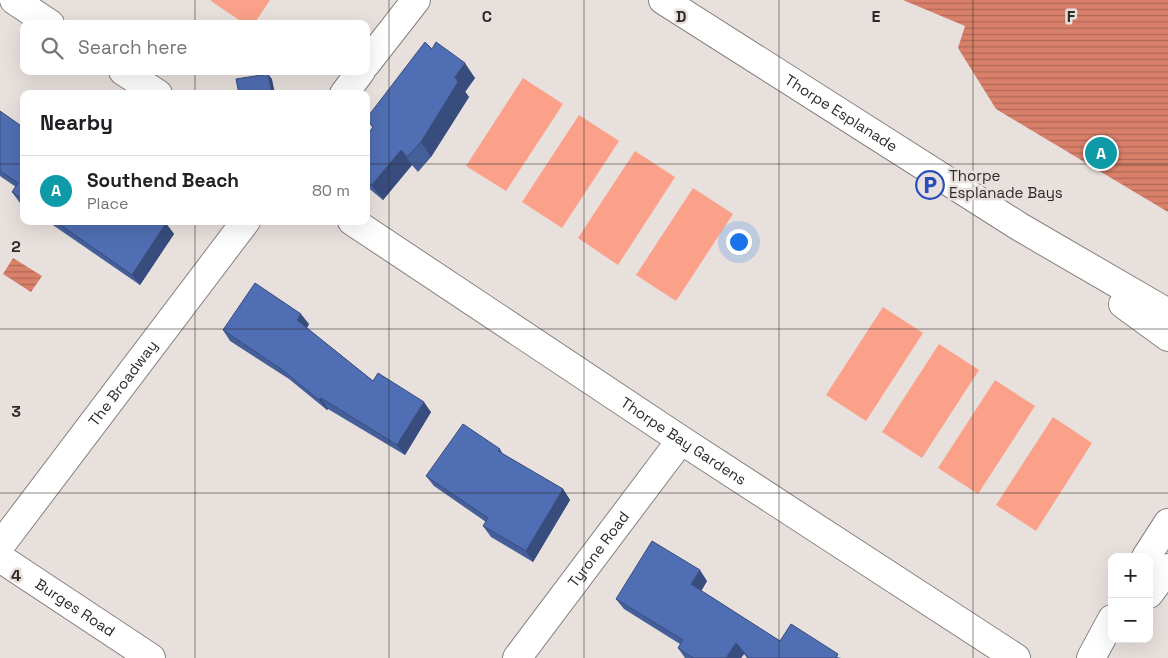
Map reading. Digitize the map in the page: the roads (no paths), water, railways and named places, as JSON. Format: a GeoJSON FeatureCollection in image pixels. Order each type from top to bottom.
{"type":"FeatureCollection","features":[{"type":"Feature","properties":{"kind":"street"},"geometry":{"type":"LineString","coordinates":[[14,0],[44,20]]}},
{"type":"Feature","properties":{"kind":"street"},"geometry":{"type":"LineString","coordinates":[[370,59],[416,0]]}},
{"type":"Feature","properties":{"kind":"street","name":"Thorpe Esplanade"},"geometry":{"type":"LineString","coordinates":[[663,0],[1020,227],[1168,313]]}},
{"type":"Feature","properties":{"kind":"street"},"geometry":{"type":"LineString","coordinates":[[129,75],[152,90]]}},
{"type":"Feature","properties":{"kind":"street"},"geometry":{"type":"LineString","coordinates":[[347,90],[358,75]]}},
{"type":"Feature","properties":{"kind":"street","name":"The Broadway"},"geometry":{"type":"LineString","coordinates":[[0,546],[243,225]]}},
{"type":"Feature","properties":{"kind":"street","name":"Thorpe Bay Gardens"},"geometry":{"type":"LineString","coordinates":[[358,225],[681,440],[1016,658]]}},
{"type":"Feature","properties":{"kind":"street","name":"Thorpe Esplanade"},"geometry":{"type":"LineString","coordinates":[[1020,227],[1168,338]]}},
{"type":"Feature","properties":{"kind":"street","name":"Tyrone Road"},"geometry":{"type":"LineString","coordinates":[[517,658],[681,440]]}},
{"type":"Feature","properties":{"kind":"street"},"geometry":{"type":"LineString","coordinates":[[1149,553],[1168,523]]}},
{"type":"Feature","properties":{"kind":"street","name":"Burges Road"},"geometry":{"type":"LineString","coordinates":[[0,558],[151,658]]}},
{"type":"Feature","properties":{"kind":"street"},"geometry":{"type":"LineString","coordinates":[[1153,589],[1168,568]]}},
{"type":"Feature","properties":{"kind":"street"},"geometry":{"type":"LineString","coordinates":[[1091,658],[1108,626]]}},
{"type":"Feature","properties":{"kind":"street"},"geometry":{"type":"LineString","coordinates":[[1096,658],[1109,643]]}},
{"type":"Feature","properties":{"kind":"place","name":"Southend Beach"},"geometry":{"type":"Point","coordinates":[1101,153]}},
{"type":"Feature","properties":{"kind":"place","name":"Thorpe Esplanade Bays"},"geometry":{"type":"Point","coordinates":[930,185]}}]}
